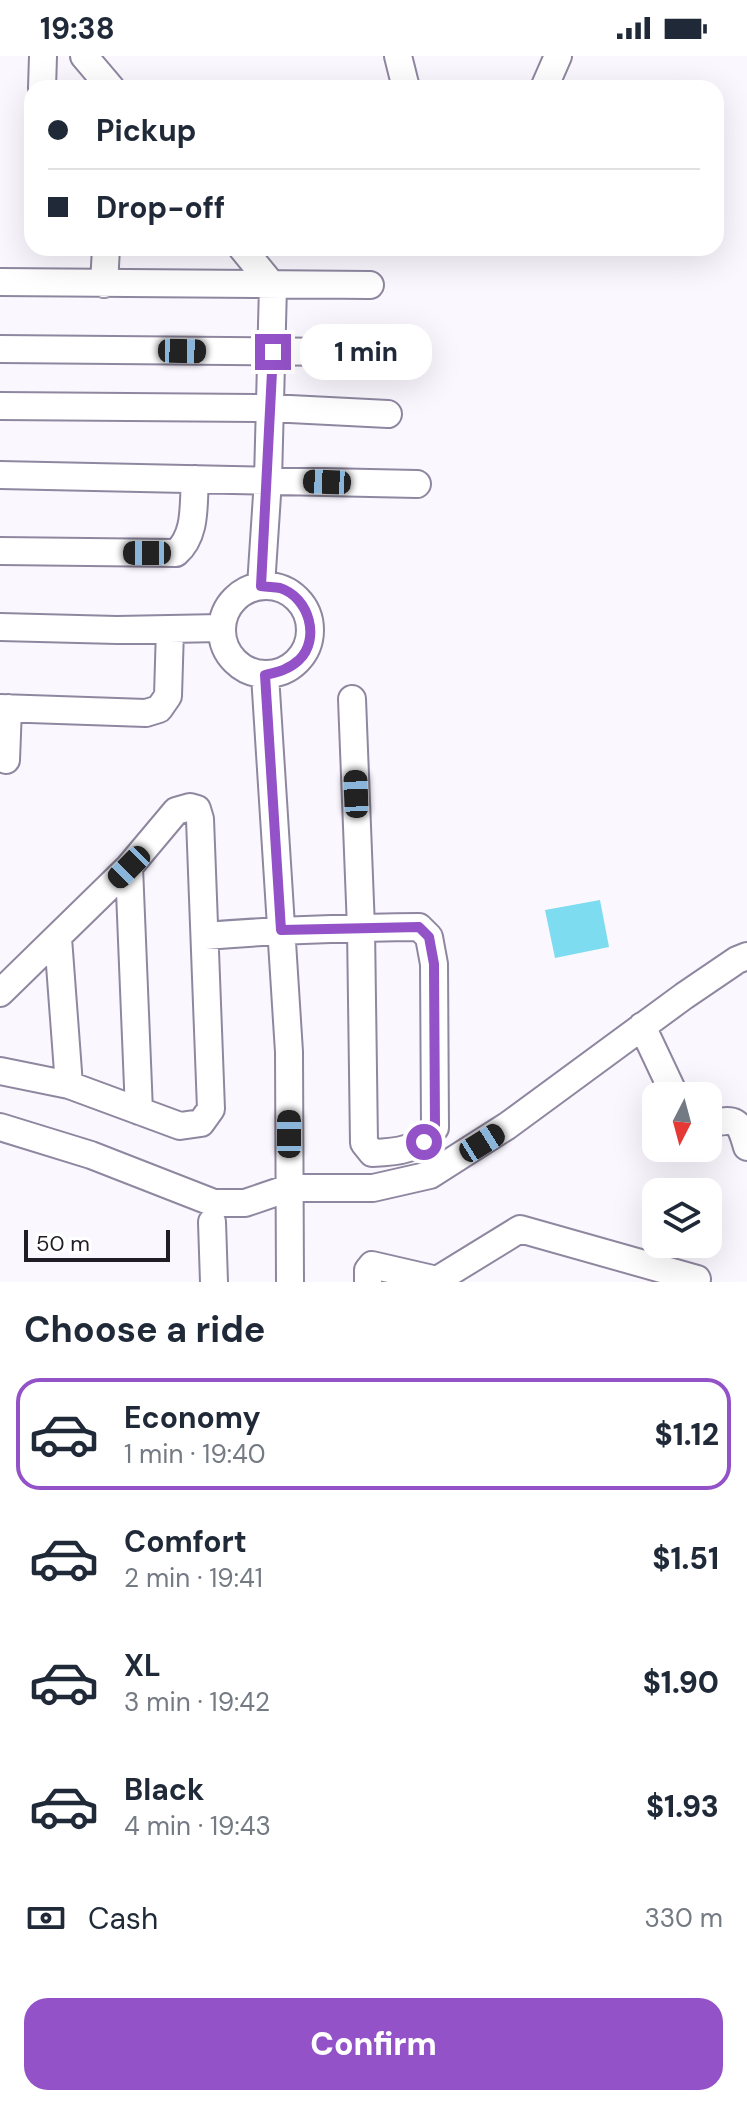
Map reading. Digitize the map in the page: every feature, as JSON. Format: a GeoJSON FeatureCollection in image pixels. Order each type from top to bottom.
{"type":"FeatureCollection","features":[{"type":"Feature","properties":{"kind":"street"},"geometry":{"type":"LineString","coordinates":[[42,80],[43,56]]}},
{"type":"Feature","properties":{"kind":"street"},"geometry":{"type":"LineString","coordinates":[[84,56],[104,80]]}},
{"type":"Feature","properties":{"kind":"street"},"geometry":{"type":"LineString","coordinates":[[398,56],[404,80]]}},
{"type":"Feature","properties":{"kind":"street"},"geometry":{"type":"LineString","coordinates":[[548,80],[558,56]]}},
{"type":"Feature","properties":{"kind":"street"},"geometry":{"type":"LineString","coordinates":[[104,284],[106,256]]}},
{"type":"Feature","properties":{"kind":"street"},"geometry":{"type":"LineString","coordinates":[[249,256],[273,286],[268,480],[261,586]]}},
{"type":"Feature","properties":{"kind":"street"},"geometry":{"type":"LineString","coordinates":[[0,282],[370,285]]}},
{"type":"Feature","properties":{"kind":"street"},"geometry":{"type":"LineString","coordinates":[[0,349],[356,352]]}},
{"type":"Feature","properties":{"kind":"street"},"geometry":{"type":"LineString","coordinates":[[0,406],[270,408],[388,414]]}},
{"type":"Feature","properties":{"kind":"street"},"geometry":{"type":"LineString","coordinates":[[0,475],[417,484]]}},
{"type":"Feature","properties":{"kind":"street"},"geometry":{"type":"LineString","coordinates":[[0,551],[176,553],[186,545],[192,527],[195,479]]}},
{"type":"Feature","properties":{"kind":"street"},"geometry":{"type":"LineString","coordinates":[[261,586],[282,588],[299,600],[309,618],[310,639],[302,658],[285,671],[265,675],[247,671],[233,660],[224,645],[221,628],[227,608],[241,593],[261,586]]}},
{"type":"Feature","properties":{"kind":"street"},"geometry":{"type":"LineString","coordinates":[[0,627],[221,628]]}},
{"type":"Feature","properties":{"kind":"street"},"geometry":{"type":"LineString","coordinates":[[6,760],[4,708],[146,713],[159,709],[168,696],[170,629]]}},
{"type":"Feature","properties":{"kind":"street"},"geometry":{"type":"LineString","coordinates":[[265,675],[289,1052],[290,1282]]}},
{"type":"Feature","properties":{"kind":"street"},"geometry":{"type":"LineString","coordinates":[[205,936],[281,930],[361,928],[419,927],[429,937],[434,964],[435,1128],[424,1142],[413,1148],[372,1153],[364,1143],[361,928],[352,699]]}},
{"type":"Feature","properties":{"kind":"street"},"geometry":{"type":"LineString","coordinates":[[0,993],[129,867],[176,811],[190,807],[197,809],[200,819],[211,1109],[201,1123],[180,1126],[69,1085],[0,1071]]}},
{"type":"Feature","properties":{"kind":"street"},"geometry":{"type":"LineString","coordinates":[[129,867],[139,1111]]}},
{"type":"Feature","properties":{"kind":"street"},"geometry":{"type":"LineString","coordinates":[[58,938],[69,1085]]}},
{"type":"Feature","properties":{"kind":"street"},"geometry":{"type":"LineString","coordinates":[[0,1127],[91,1155],[214,1203],[245,1203],[289,1188],[373,1188],[430,1175],[507,1126],[642,1026],[747,956]]}},
{"type":"Feature","properties":{"kind":"street"},"geometry":{"type":"LineString","coordinates":[[642,1026],[668,1082]]}},
{"type":"Feature","properties":{"kind":"street"},"geometry":{"type":"LineString","coordinates":[[722,1121],[735,1122],[741,1127],[747,1147]]}},
{"type":"Feature","properties":{"kind":"street"},"geometry":{"type":"LineString","coordinates":[[212,1222],[214,1282]]}},
{"type":"Feature","properties":{"kind":"street"},"geometry":{"type":"LineString","coordinates":[[368,1282],[368,1270],[372,1265],[439,1281],[520,1229],[697,1279],[696,1282]]}},
{"type":"Feature","properties":{"kind":"water"},"geometry":{"type":"Polygon","coordinates":[[[600,900],[609,947],[555,958],[545,910],[600,900]]]}},
{"type":"Feature","properties":{"kind":"route"},"geometry":{"type":"LineString","coordinates":[[273,352],[261,586],[282,588],[299,600],[309,618],[310,639],[302,658],[285,671],[265,675],[281,930],[419,927],[429,937],[434,964],[435,1128],[424,1142]]}}]}
